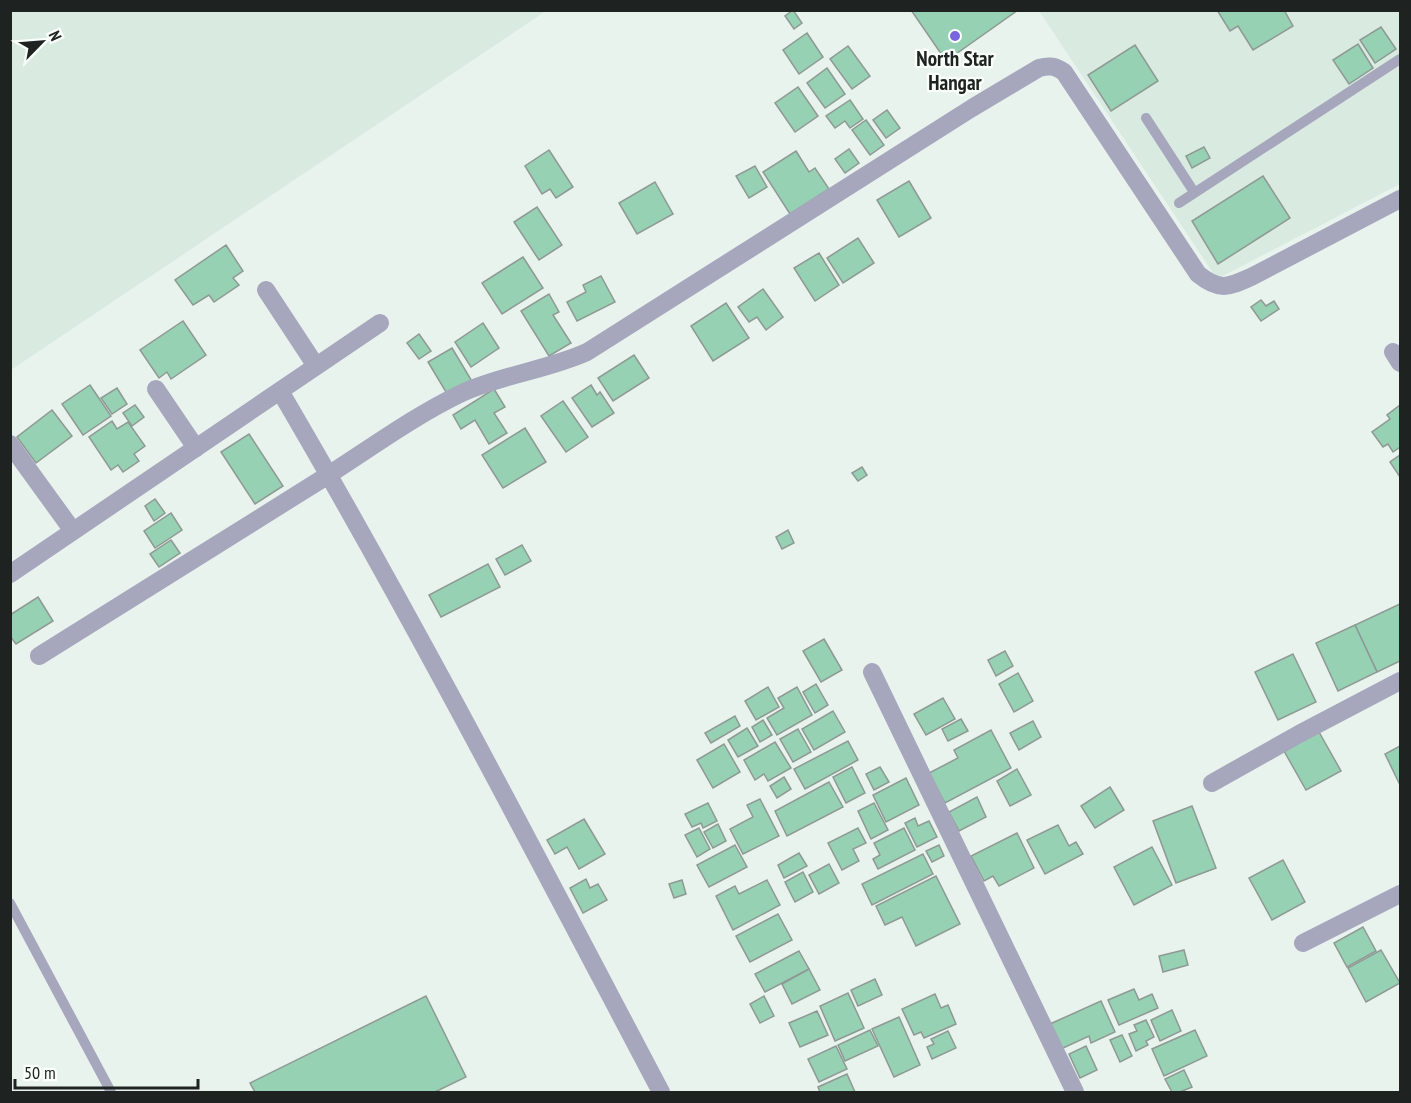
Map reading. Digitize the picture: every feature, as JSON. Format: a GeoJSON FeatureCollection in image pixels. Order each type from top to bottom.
{"type":"FeatureCollection","features":[{"type":"Feature","properties":{"kind":"street"},"geometry":{"type":"LineString","coordinates":[[39,656],[329,475],[419,416],[464,393],[523,373],[565,362],[587,352],[972,108],[1039,69],[1049,66],[1064,72],[1198,274],[1221,287],[1232,286],[1401,199]]}},
{"type":"Feature","properties":{"kind":"street"},"geometry":{"type":"LineString","coordinates":[[266,290],[316,366]]}},
{"type":"Feature","properties":{"kind":"street"},"geometry":{"type":"LineString","coordinates":[[10,574],[380,323]]}},
{"type":"Feature","properties":{"kind":"street"},"geometry":{"type":"LineString","coordinates":[[156,389],[196,448]]}},
{"type":"Feature","properties":{"kind":"street"},"geometry":{"type":"LineString","coordinates":[[280,391],[329,475],[501,788],[661,1092]]}},
{"type":"Feature","properties":{"kind":"street"},"geometry":{"type":"LineString","coordinates":[[10,444],[73,531]]}},
{"type":"Feature","properties":{"kind":"street"},"geometry":{"type":"LineString","coordinates":[[872,672],[1075,1092]]}},
{"type":"Feature","properties":{"kind":"street"},"geometry":{"type":"LineString","coordinates":[[1212,783],[1299,734],[1401,681]]}},
{"type":"Feature","properties":{"kind":"street"},"geometry":{"type":"LineString","coordinates":[[1303,943],[1401,894]]}},
{"type":"Feature","properties":{"kind":"lane"},"geometry":{"type":"LineString","coordinates":[[1179,202],[1401,59]]}},
{"type":"Feature","properties":{"kind":"lane"},"geometry":{"type":"LineString","coordinates":[[1146,118],[1194,192]]}},
{"type":"Feature","properties":{"kind":"lane"},"geometry":{"type":"LineString","coordinates":[[10,903],[111,1092]]}},
{"type":"Feature","properties":{"kind":"shaded area"},"geometry":{"type":"Polygon","coordinates":[[[11,10],[546,10],[546,11],[11,370],[11,10]]]}},
{"type":"Feature","properties":{"kind":"shaded area"},"geometry":{"type":"Polygon","coordinates":[[[1039,11],[1400,11],[1400,184],[1217,279],[1039,11]]]}},
{"type":"Feature","properties":{"kind":"building"},"geometry":{"type":"Polygon","coordinates":[[[793,10],[802,23],[794,29],[785,16],[793,10]]]}},
{"type":"Feature","properties":{"kind":"building","name":"North Star Hangar"},"geometry":{"type":"Polygon","coordinates":[[[911,10],[1018,10],[946,61],[911,10]]]}},
{"type":"Feature","properties":{"kind":"building"},"geometry":{"type":"Polygon","coordinates":[[[1217,10],[1284,10],[1293,26],[1253,50],[1238,26],[1230,31],[1217,10]]]}},
{"type":"Feature","properties":{"kind":"building"},"geometry":{"type":"Polygon","coordinates":[[[1381,27],[1396,49],[1375,63],[1360,40],[1381,27]]]}},
{"type":"Feature","properties":{"kind":"building"},"geometry":{"type":"Polygon","coordinates":[[[807,33],[823,57],[799,74],[783,50],[807,33]]]}},
{"type":"Feature","properties":{"kind":"building"},"geometry":{"type":"Polygon","coordinates":[[[1358,44],[1373,68],[1349,84],[1333,60],[1358,44]]]}},
{"type":"Feature","properties":{"kind":"building"},"geometry":{"type":"Polygon","coordinates":[[[1135,45],[1158,81],[1111,111],[1088,75],[1135,45]]]}},
{"type":"Feature","properties":{"kind":"building"},"geometry":{"type":"Polygon","coordinates":[[[848,46],[870,76],[852,89],[830,59],[848,46]]]}},
{"type":"Feature","properties":{"kind":"building"},"geometry":{"type":"Polygon","coordinates":[[[827,68],[845,94],[825,108],[807,83],[827,68]]]}},
{"type":"Feature","properties":{"kind":"building"},"geometry":{"type":"Polygon","coordinates":[[[798,87],[818,116],[795,132],[775,103],[798,87]]]}},
{"type":"Feature","properties":{"kind":"building"},"geometry":{"type":"Polygon","coordinates":[[[850,100],[863,119],[850,128],[845,121],[835,128],[826,116],[850,100]]]}},
{"type":"Feature","properties":{"kind":"building"},"geometry":{"type":"Polygon","coordinates":[[[887,110],[900,128],[886,138],[873,120],[887,110]]]}},
{"type":"Feature","properties":{"kind":"building"},"geometry":{"type":"Polygon","coordinates":[[[866,120],[884,145],[870,155],[852,130],[866,120]]]}},
{"type":"Feature","properties":{"kind":"building"},"geometry":{"type":"Polygon","coordinates":[[[1204,147],[1210,158],[1192,168],[1186,156],[1204,147]]]}},
{"type":"Feature","properties":{"kind":"building"},"geometry":{"type":"Polygon","coordinates":[[[849,149],[859,163],[845,173],[835,159],[849,149]]]}},
{"type":"Feature","properties":{"kind":"building"},"geometry":{"type":"Polygon","coordinates":[[[549,150],[573,187],[556,198],[550,189],[542,194],[525,166],[549,150]]]}},
{"type":"Feature","properties":{"kind":"building"},"geometry":{"type":"Polygon","coordinates":[[[796,151],[809,172],[815,168],[829,189],[790,214],[763,172],[796,151]]]}},
{"type":"Feature","properties":{"kind":"building"},"geometry":{"type":"Polygon","coordinates":[[[755,166],[767,187],[749,198],[736,176],[755,166]]]}},
{"type":"Feature","properties":{"kind":"building"},"geometry":{"type":"Polygon","coordinates":[[[1263,176],[1290,218],[1218,264],[1192,221],[1263,176]]]}},
{"type":"Feature","properties":{"kind":"building"},"geometry":{"type":"Polygon","coordinates":[[[909,181],[931,218],[899,237],[877,200],[909,181]]]}},
{"type":"Feature","properties":{"kind":"building"},"geometry":{"type":"Polygon","coordinates":[[[655,182],[673,214],[637,234],[619,203],[655,182]]]}},
{"type":"Feature","properties":{"kind":"building"},"geometry":{"type":"Polygon","coordinates":[[[537,207],[562,245],[539,260],[514,222],[537,207]]]}},
{"type":"Feature","properties":{"kind":"building"},"geometry":{"type":"Polygon","coordinates":[[[858,238],[874,263],[843,283],[827,258],[858,238]]]}},
{"type":"Feature","properties":{"kind":"building"},"geometry":{"type":"Polygon","coordinates":[[[226,245],[243,271],[233,278],[239,285],[214,302],[209,295],[193,305],[175,280],[226,245]]]}},
{"type":"Feature","properties":{"kind":"building"},"geometry":{"type":"Polygon","coordinates":[[[819,253],[839,285],[815,301],[794,268],[819,253]]]}},
{"type":"Feature","properties":{"kind":"building"},"geometry":{"type":"Polygon","coordinates":[[[523,257],[543,288],[502,314],[482,283],[523,257]]]}},
{"type":"Feature","properties":{"kind":"building"},"geometry":{"type":"Polygon","coordinates":[[[601,276],[615,302],[577,321],[567,302],[586,292],[583,285],[601,276]]]}},
{"type":"Feature","properties":{"kind":"building"},"geometry":{"type":"Polygon","coordinates":[[[763,289],[783,317],[766,330],[757,317],[749,322],[738,307],[763,289]]]}},
{"type":"Feature","properties":{"kind":"building"},"geometry":{"type":"Polygon","coordinates":[[[549,294],[559,312],[553,315],[571,343],[549,356],[521,311],[549,294]]]}},
{"type":"Feature","properties":{"kind":"building"},"geometry":{"type":"Polygon","coordinates":[[[1261,300],[1266,306],[1274,301],[1279,309],[1261,321],[1251,307],[1261,300]]]}},
{"type":"Feature","properties":{"kind":"building"},"geometry":{"type":"Polygon","coordinates":[[[726,303],[749,338],[713,361],[691,326],[726,303]]]}},
{"type":"Feature","properties":{"kind":"building"},"geometry":{"type":"Polygon","coordinates":[[[183,321],[206,355],[171,379],[167,372],[159,378],[140,350],[183,321]]]}},
{"type":"Feature","properties":{"kind":"building"},"geometry":{"type":"Polygon","coordinates":[[[483,323],[499,348],[471,367],[455,342],[483,323]]]}},
{"type":"Feature","properties":{"kind":"building"},"geometry":{"type":"Polygon","coordinates":[[[419,334],[431,351],[419,359],[407,343],[419,334]]]}},
{"type":"Feature","properties":{"kind":"building"},"geometry":{"type":"Polygon","coordinates":[[[452,348],[473,383],[449,397],[428,362],[452,348]]]}},
{"type":"Feature","properties":{"kind":"building"},"geometry":{"type":"Polygon","coordinates":[[[634,355],[649,378],[613,401],[598,378],[634,355]]]}},
{"type":"Feature","properties":{"kind":"building"},"geometry":{"type":"Polygon","coordinates":[[[90,385],[111,416],[83,435],[62,404],[90,385]]]}},
{"type":"Feature","properties":{"kind":"building"},"geometry":{"type":"Polygon","coordinates":[[[591,385],[597,395],[600,392],[614,413],[592,427],[572,398],[591,385]]]}},
{"type":"Feature","properties":{"kind":"building"},"geometry":{"type":"Polygon","coordinates":[[[117,388],[127,404],[112,414],[101,398],[117,388]]]}},
{"type":"Feature","properties":{"kind":"building"},"geometry":{"type":"Polygon","coordinates":[[[494,389],[505,407],[494,413],[507,433],[489,444],[475,420],[461,429],[453,415],[494,389]]]}},
{"type":"Feature","properties":{"kind":"building"},"geometry":{"type":"Polygon","coordinates":[[[563,401],[588,437],[566,452],[541,416],[563,401]]]}},
{"type":"Feature","properties":{"kind":"building"},"geometry":{"type":"Polygon","coordinates":[[[135,405],[144,417],[132,426],[123,413],[135,405]]]}},
{"type":"Feature","properties":{"kind":"building"},"geometry":{"type":"Polygon","coordinates":[[[1400,405],[1400,447],[1393,452],[1388,444],[1383,447],[1372,432],[1390,419],[1387,415],[1400,405]]]}},
{"type":"Feature","properties":{"kind":"building"},"geometry":{"type":"Polygon","coordinates":[[[52,410],[72,436],[36,463],[17,437],[52,410]]]}},
{"type":"Feature","properties":{"kind":"building"},"geometry":{"type":"Polygon","coordinates":[[[112,421],[117,429],[128,422],[145,446],[134,454],[139,461],[123,472],[118,465],[111,470],[89,437],[112,421]]]}},
{"type":"Feature","properties":{"kind":"building"},"geometry":{"type":"Polygon","coordinates":[[[525,428],[546,462],[503,488],[482,455],[525,428]]]}},
{"type":"Feature","properties":{"kind":"building"},"geometry":{"type":"Polygon","coordinates":[[[249,434],[283,486],[255,504],[221,452],[249,434]]]}},
{"type":"Feature","properties":{"kind":"building"},"geometry":{"type":"Polygon","coordinates":[[[1400,455],[1400,477],[1390,462],[1400,455]]]}},
{"type":"Feature","properties":{"kind":"building"},"geometry":{"type":"Polygon","coordinates":[[[862,467],[867,475],[858,481],[852,473],[862,467]]]}},
{"type":"Feature","properties":{"kind":"building"},"geometry":{"type":"Polygon","coordinates":[[[155,499],[165,513],[154,521],[145,506],[155,499]]]}},
{"type":"Feature","properties":{"kind":"building"},"geometry":{"type":"Polygon","coordinates":[[[171,513],[182,530],[155,548],[144,531],[171,513]]]}},
{"type":"Feature","properties":{"kind":"building"},"geometry":{"type":"Polygon","coordinates":[[[788,530],[794,543],[782,549],[776,537],[788,530]]]}},
{"type":"Feature","properties":{"kind":"building"},"geometry":{"type":"Polygon","coordinates":[[[171,540],[180,553],[159,567],[150,554],[171,540]]]}},
{"type":"Feature","properties":{"kind":"building"},"geometry":{"type":"Polygon","coordinates":[[[522,545],[531,561],[505,575],[496,559],[522,545]]]}},
{"type":"Feature","properties":{"kind":"building"},"geometry":{"type":"Polygon","coordinates":[[[488,564],[500,587],[441,617],[429,595],[488,564]]]}},
{"type":"Feature","properties":{"kind":"building"},"geometry":{"type":"Polygon","coordinates":[[[38,597],[53,621],[16,644],[10,636],[10,615],[38,597]]]}},
{"type":"Feature","properties":{"kind":"building"},"geometry":{"type":"Polygon","coordinates":[[[1400,604],[1400,661],[1377,672],[1355,625],[1400,604]]]}},
{"type":"Feature","properties":{"kind":"building"},"geometry":{"type":"Polygon","coordinates":[[[1355,625],[1377,672],[1338,691],[1316,643],[1355,625]]]}},
{"type":"Feature","properties":{"kind":"building"},"geometry":{"type":"Polygon","coordinates":[[[824,639],[842,670],[821,682],[803,651],[824,639]]]}},
{"type":"Feature","properties":{"kind":"building"},"geometry":{"type":"Polygon","coordinates":[[[1005,651],[1013,666],[996,676],[988,660],[1005,651]]]}},
{"type":"Feature","properties":{"kind":"building"},"geometry":{"type":"Polygon","coordinates":[[[1293,654],[1316,702],[1278,720],[1255,672],[1293,654]]]}},
{"type":"Feature","properties":{"kind":"building"},"geometry":{"type":"Polygon","coordinates":[[[1018,673],[1033,701],[1014,712],[999,684],[1018,673]]]}},
{"type":"Feature","properties":{"kind":"building"},"geometry":{"type":"Polygon","coordinates":[[[816,684],[828,705],[815,713],[803,692],[816,684]]]}},
{"type":"Feature","properties":{"kind":"building"},"geometry":{"type":"Polygon","coordinates":[[[768,687],[779,707],[756,720],[745,701],[768,687]]]}},
{"type":"Feature","properties":{"kind":"building"},"geometry":{"type":"Polygon","coordinates":[[[797,687],[812,715],[777,735],[767,718],[784,708],[778,698],[797,687]]]}},
{"type":"Feature","properties":{"kind":"building"},"geometry":{"type":"Polygon","coordinates":[[[943,698],[955,719],[926,735],[914,714],[943,698]]]}},
{"type":"Feature","properties":{"kind":"building"},"geometry":{"type":"Polygon","coordinates":[[[833,711],[845,732],[814,750],[802,729],[833,711]]]}},
{"type":"Feature","properties":{"kind":"building"},"geometry":{"type":"Polygon","coordinates":[[[735,716],[740,726],[711,743],[705,733],[735,716]]]}},
{"type":"Feature","properties":{"kind":"building"},"geometry":{"type":"Polygon","coordinates":[[[961,719],[968,731],[948,741],[942,729],[961,719]]]}},
{"type":"Feature","properties":{"kind":"building"},"geometry":{"type":"Polygon","coordinates":[[[763,720],[772,735],[760,742],[752,727],[763,720]]]}},
{"type":"Feature","properties":{"kind":"building"},"geometry":{"type":"Polygon","coordinates":[[[1033,721],[1041,737],[1019,750],[1010,733],[1033,721]]]}},
{"type":"Feature","properties":{"kind":"building"},"geometry":{"type":"Polygon","coordinates":[[[747,728],[758,746],[738,757],[728,740],[747,728]]]}},
{"type":"Feature","properties":{"kind":"building"},"geometry":{"type":"Polygon","coordinates":[[[798,729],[811,752],[793,762],[780,739],[798,729]]]}},
{"type":"Feature","properties":{"kind":"building"},"geometry":{"type":"Polygon","coordinates":[[[991,730],[1011,768],[945,803],[929,773],[958,758],[954,750],[991,730]]]}},
{"type":"Feature","properties":{"kind":"building"},"geometry":{"type":"Polygon","coordinates":[[[1319,732],[1341,771],[1306,790],[1284,751],[1319,732]]]}},
{"type":"Feature","properties":{"kind":"building"},"geometry":{"type":"Polygon","coordinates":[[[848,741],[858,760],[805,789],[794,769],[848,741]]]}},
{"type":"Feature","properties":{"kind":"building"},"geometry":{"type":"Polygon","coordinates":[[[775,742],[791,768],[768,781],[764,774],[755,780],[744,760],[775,742]]]}},
{"type":"Feature","properties":{"kind":"building"},"geometry":{"type":"Polygon","coordinates":[[[724,744],[740,772],[713,788],[697,760],[724,744]]]}},
{"type":"Feature","properties":{"kind":"building"},"geometry":{"type":"Polygon","coordinates":[[[1400,746],[1400,785],[1385,754],[1400,746]]]}},
{"type":"Feature","properties":{"kind":"building"},"geometry":{"type":"Polygon","coordinates":[[[852,767],[865,793],[846,803],[833,777],[852,767]]]}},
{"type":"Feature","properties":{"kind":"building"},"geometry":{"type":"Polygon","coordinates":[[[880,767],[889,782],[874,790],[866,774],[880,767]]]}},
{"type":"Feature","properties":{"kind":"building"},"geometry":{"type":"Polygon","coordinates":[[[1017,769],[1031,795],[1010,806],[997,781],[1017,769]]]}},
{"type":"Feature","properties":{"kind":"building"},"geometry":{"type":"Polygon","coordinates":[[[784,777],[791,789],[777,798],[770,786],[784,777]]]}},
{"type":"Feature","properties":{"kind":"building"},"geometry":{"type":"Polygon","coordinates":[[[906,778],[919,805],[886,822],[873,795],[906,778]]]}},
{"type":"Feature","properties":{"kind":"building"},"geometry":{"type":"Polygon","coordinates":[[[829,782],[843,807],[787,836],[775,811],[829,782]]]}},
{"type":"Feature","properties":{"kind":"building"},"geometry":{"type":"Polygon","coordinates":[[[1110,787],[1124,810],[1095,828],[1081,806],[1110,787]]]}},
{"type":"Feature","properties":{"kind":"building"},"geometry":{"type":"Polygon","coordinates":[[[977,797],[986,817],[959,831],[949,812],[977,797]]]}},
{"type":"Feature","properties":{"kind":"building"},"geometry":{"type":"Polygon","coordinates":[[[760,799],[779,836],[743,854],[730,829],[753,817],[747,805],[760,799]]]}},
{"type":"Feature","properties":{"kind":"building"},"geometry":{"type":"Polygon","coordinates":[[[708,803],[717,821],[703,828],[701,823],[692,827],[685,814],[708,803]]]}},
{"type":"Feature","properties":{"kind":"building"},"geometry":{"type":"Polygon","coordinates":[[[874,803],[888,830],[871,839],[858,811],[874,803]]]}},
{"type":"Feature","properties":{"kind":"building"},"geometry":{"type":"Polygon","coordinates":[[[1192,806],[1216,868],[1176,883],[1153,821],[1192,806]]]}},
{"type":"Feature","properties":{"kind":"building"},"geometry":{"type":"Polygon","coordinates":[[[915,818],[918,826],[929,821],[937,837],[917,847],[905,823],[915,818]]]}},
{"type":"Feature","properties":{"kind":"building"},"geometry":{"type":"Polygon","coordinates":[[[584,819],[605,854],[579,869],[567,847],[555,854],[547,840],[584,819]]]}},
{"type":"Feature","properties":{"kind":"building"},"geometry":{"type":"Polygon","coordinates":[[[718,824],[726,841],[713,848],[704,832],[718,824]]]}},
{"type":"Feature","properties":{"kind":"building"},"geometry":{"type":"Polygon","coordinates":[[[1058,825],[1069,846],[1076,842],[1083,854],[1045,874],[1027,840],[1058,825]]]}},
{"type":"Feature","properties":{"kind":"building"},"geometry":{"type":"Polygon","coordinates":[[[699,828],[710,849],[697,857],[685,835],[699,828]]]}},
{"type":"Feature","properties":{"kind":"building"},"geometry":{"type":"Polygon","coordinates":[[[858,828],[866,843],[853,849],[859,861],[842,870],[828,843],[858,828]]]}},
{"type":"Feature","properties":{"kind":"building"},"geometry":{"type":"Polygon","coordinates":[[[904,828],[915,850],[878,869],[873,859],[880,855],[874,843],[904,828]]]}},
{"type":"Feature","properties":{"kind":"building"},"geometry":{"type":"Polygon","coordinates":[[[1017,833],[1034,868],[999,886],[993,876],[984,881],[971,856],[1017,833]]]}},
{"type":"Feature","properties":{"kind":"building"},"geometry":{"type":"Polygon","coordinates":[[[735,845],[747,867],[709,887],[697,865],[735,845]]]}},
{"type":"Feature","properties":{"kind":"building"},"geometry":{"type":"Polygon","coordinates":[[[939,845],[944,856],[932,862],[926,851],[939,845]]]}},
{"type":"Feature","properties":{"kind":"building"},"geometry":{"type":"Polygon","coordinates":[[[1152,847],[1172,885],[1134,905],[1114,867],[1152,847]]]}},
{"type":"Feature","properties":{"kind":"building"},"geometry":{"type":"Polygon","coordinates":[[[799,853],[807,866],[784,878],[778,865],[799,853]]]}},
{"type":"Feature","properties":{"kind":"building"},"geometry":{"type":"Polygon","coordinates":[[[923,854],[933,874],[872,905],[862,884],[923,854]]]}},
{"type":"Feature","properties":{"kind":"building"},"geometry":{"type":"Polygon","coordinates":[[[1283,860],[1305,902],[1272,920],[1249,878],[1283,860]]]}},
{"type":"Feature","properties":{"kind":"building"},"geometry":{"type":"Polygon","coordinates":[[[829,864],[839,883],[819,894],[809,875],[829,864]]]}},
{"type":"Feature","properties":{"kind":"building"},"geometry":{"type":"Polygon","coordinates":[[[803,872],[813,892],[795,902],[785,882],[803,872]]]}},
{"type":"Feature","properties":{"kind":"building"},"geometry":{"type":"Polygon","coordinates":[[[936,876],[960,924],[916,946],[902,917],[885,925],[876,906],[936,876]]]}},
{"type":"Feature","properties":{"kind":"building"},"geometry":{"type":"Polygon","coordinates":[[[586,879],[590,888],[598,884],[607,900],[583,913],[570,888],[586,879]]]}},
{"type":"Feature","properties":{"kind":"building"},"geometry":{"type":"Polygon","coordinates":[[[682,880],[686,894],[674,898],[669,884],[682,880]]]}},
{"type":"Feature","properties":{"kind":"building"},"geometry":{"type":"Polygon","coordinates":[[[767,880],[780,905],[733,930],[716,896],[735,886],[739,894],[767,880]]]}},
{"type":"Feature","properties":{"kind":"building"},"geometry":{"type":"Polygon","coordinates":[[[778,914],[792,940],[750,962],[736,936],[778,914]]]}},
{"type":"Feature","properties":{"kind":"building"},"geometry":{"type":"Polygon","coordinates":[[[1363,927],[1376,951],[1347,967],[1334,943],[1363,927]]]}},
{"type":"Feature","properties":{"kind":"building"},"geometry":{"type":"Polygon","coordinates":[[[1184,950],[1188,965],[1163,972],[1159,956],[1184,950]]]}},
{"type":"Feature","properties":{"kind":"building"},"geometry":{"type":"Polygon","coordinates":[[[1381,950],[1400,983],[1366,1002],[1348,968],[1381,950]]]}},
{"type":"Feature","properties":{"kind":"building"},"geometry":{"type":"Polygon","coordinates":[[[799,951],[809,969],[765,992],[755,974],[799,951]]]}},
{"type":"Feature","properties":{"kind":"building"},"geometry":{"type":"Polygon","coordinates":[[[809,969],[820,990],[792,1004],[782,984],[809,969]]]}},
{"type":"Feature","properties":{"kind":"building"},"geometry":{"type":"Polygon","coordinates":[[[875,979],[882,995],[858,1006],[851,990],[875,979]]]}},
{"type":"Feature","properties":{"kind":"building"},"geometry":{"type":"Polygon","coordinates":[[[1134,989],[1139,1000],[1152,994],[1158,1008],[1119,1025],[1108,1000],[1134,989]]]}},
{"type":"Feature","properties":{"kind":"building"},"geometry":{"type":"Polygon","coordinates":[[[848,993],[864,1028],[835,1041],[820,1006],[848,993]]]}},
{"type":"Feature","properties":{"kind":"building"},"geometry":{"type":"Polygon","coordinates":[[[935,994],[941,1008],[948,1005],[956,1024],[924,1038],[921,1032],[914,1035],[902,1009],[935,994]]]}},
{"type":"Feature","properties":{"kind":"building"},"geometry":{"type":"Polygon","coordinates":[[[426,996],[466,1077],[435,1092],[255,1092],[250,1083],[426,996]]]}},
{"type":"Feature","properties":{"kind":"building"},"geometry":{"type":"Polygon","coordinates":[[[764,996],[774,1016],[760,1023],[750,1004],[764,996]]]}},
{"type":"Feature","properties":{"kind":"building"},"geometry":{"type":"Polygon","coordinates":[[[1101,1001],[1115,1032],[1091,1043],[1089,1036],[1061,1049],[1050,1024],[1101,1001]]]}},
{"type":"Feature","properties":{"kind":"building"},"geometry":{"type":"Polygon","coordinates":[[[1172,1010],[1181,1031],[1160,1041],[1151,1020],[1172,1010]]]}},
{"type":"Feature","properties":{"kind":"building"},"geometry":{"type":"Polygon","coordinates":[[[817,1011],[828,1035],[800,1047],[789,1023],[817,1011]]]}},
{"type":"Feature","properties":{"kind":"building"},"geometry":{"type":"Polygon","coordinates":[[[899,1017],[920,1065],[894,1077],[872,1029],[899,1017]]]}},
{"type":"Feature","properties":{"kind":"building"},"geometry":{"type":"Polygon","coordinates":[[[1146,1020],[1154,1037],[1146,1041],[1148,1045],[1136,1051],[1129,1034],[1137,1031],[1134,1025],[1146,1020]]]}},
{"type":"Feature","properties":{"kind":"building"},"geometry":{"type":"Polygon","coordinates":[[[870,1030],[878,1046],[845,1061],[838,1045],[870,1030]]]}},
{"type":"Feature","properties":{"kind":"building"},"geometry":{"type":"Polygon","coordinates":[[[1195,1030],[1207,1056],[1164,1076],[1152,1049],[1195,1030]]]}},
{"type":"Feature","properties":{"kind":"building"},"geometry":{"type":"Polygon","coordinates":[[[948,1031],[956,1048],[932,1059],[927,1047],[934,1044],[931,1039],[948,1031]]]}},
{"type":"Feature","properties":{"kind":"building"},"geometry":{"type":"Polygon","coordinates":[[[1122,1035],[1132,1056],[1120,1062],[1110,1040],[1122,1035]]]}},
{"type":"Feature","properties":{"kind":"building"},"geometry":{"type":"Polygon","coordinates":[[[836,1046],[847,1069],[819,1082],[808,1059],[836,1046]]]}},
{"type":"Feature","properties":{"kind":"building"},"geometry":{"type":"Polygon","coordinates":[[[1086,1046],[1097,1070],[1080,1078],[1069,1054],[1086,1046]]]}},
{"type":"Feature","properties":{"kind":"building"},"geometry":{"type":"Polygon","coordinates":[[[1184,1070],[1192,1087],[1180,1092],[1172,1092],[1165,1079],[1184,1070]]]}},
{"type":"Feature","properties":{"kind":"building"},"geometry":{"type":"Polygon","coordinates":[[[847,1074],[855,1092],[820,1092],[818,1087],[847,1074]]]}},
{"type":"Feature","properties":{"kind":"place","name":"North Star Hangar"},"geometry":{"type":"Point","coordinates":[955,36]}}]}
